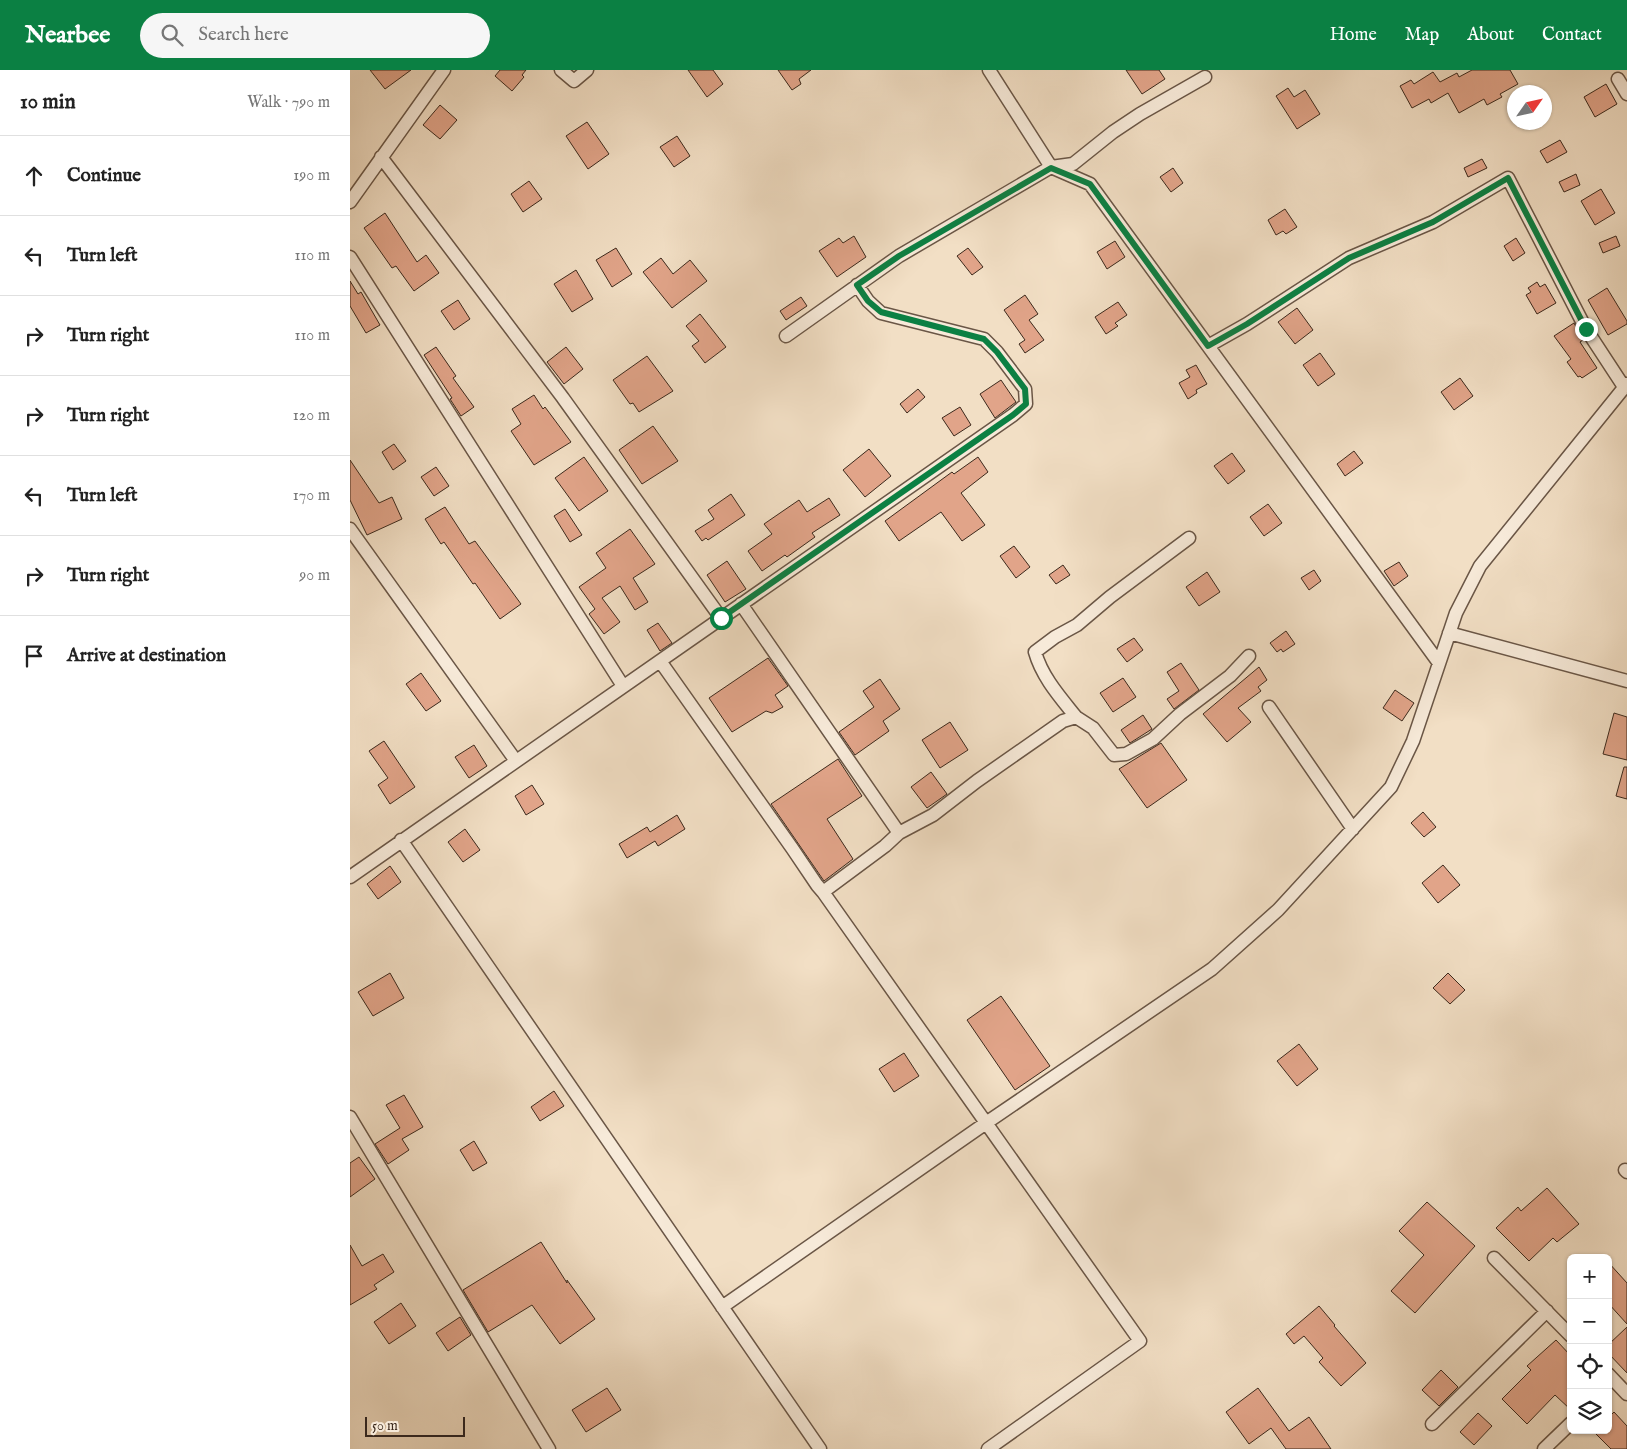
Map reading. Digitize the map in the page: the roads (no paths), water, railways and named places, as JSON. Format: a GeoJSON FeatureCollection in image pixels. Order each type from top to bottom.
{"type":"FeatureCollection","features":[{"type":"Feature","properties":{"kind":"street"},"geometry":{"type":"LineString","coordinates":[[350,202],[444,70]]}},
{"type":"Feature","properties":{"kind":"street"},"geometry":{"type":"LineString","coordinates":[[561,70],[574,81],[587,70]]}},
{"type":"Feature","properties":{"kind":"street"},"geometry":{"type":"LineString","coordinates":[[989,70],[1051,168],[1090,184],[1439,663]]}},
{"type":"Feature","properties":{"kind":"street"},"geometry":{"type":"LineString","coordinates":[[786,336],[899,256],[1051,168],[1073,164],[1113,132],[1140,114],[1205,77]]}},
{"type":"Feature","properties":{"kind":"street"},"geometry":{"type":"LineString","coordinates":[[1618,79],[1627,94]]}},
{"type":"Feature","properties":{"kind":"street"},"geometry":{"type":"LineString","coordinates":[[381,157],[563,398],[721,618]]}},
{"type":"Feature","properties":{"kind":"street"},"geometry":{"type":"LineString","coordinates":[[722,1307],[986,1123],[1212,969],[1278,910],[1391,787],[1413,741],[1456,613],[1480,566],[1626,385],[1586,329],[1508,178],[1433,222],[1349,258],[1247,324],[1208,346]]}},
{"type":"Feature","properties":{"kind":"street"},"geometry":{"type":"LineString","coordinates":[[350,257],[624,686]]}},
{"type":"Feature","properties":{"kind":"street"},"geometry":{"type":"LineString","coordinates":[[350,877],[1013,415],[1026,404],[1025,389],[997,352],[984,339],[881,312],[868,301],[857,285]]}},
{"type":"Feature","properties":{"kind":"street"},"geometry":{"type":"LineString","coordinates":[[350,529],[516,760]]}},
{"type":"Feature","properties":{"kind":"street"},"geometry":{"type":"LineString","coordinates":[[1189,538],[1110,596],[1077,625],[1055,637],[1035,652],[1039,666],[1055,691],[1076,717],[1093,728],[1114,755],[1126,754],[1153,739],[1180,714],[1230,676],[1249,656]]}},
{"type":"Feature","properties":{"kind":"street"},"geometry":{"type":"LineString","coordinates":[[741,604],[899,832]]}},
{"type":"Feature","properties":{"kind":"street"},"geometry":{"type":"LineString","coordinates":[[1449,633],[1627,681]]}},
{"type":"Feature","properties":{"kind":"street"},"geometry":{"type":"LineString","coordinates":[[660,661],[787,840],[816,885],[823,892],[1140,1341],[988,1449]]}},
{"type":"Feature","properties":{"kind":"street"},"geometry":{"type":"LineString","coordinates":[[1269,707],[1353,829]]}},
{"type":"Feature","properties":{"kind":"street"},"geometry":{"type":"LineString","coordinates":[[823,892],[885,846],[899,832],[933,815],[977,781],[1063,721],[1076,717]]}},
{"type":"Feature","properties":{"kind":"street"},"geometry":{"type":"LineString","coordinates":[[402,840],[820,1449]]}},
{"type":"Feature","properties":{"kind":"street"},"geometry":{"type":"LineString","coordinates":[[350,1117],[549,1449]]}},
{"type":"Feature","properties":{"kind":"street"},"geometry":{"type":"LineString","coordinates":[[1494,1258],[1567,1332]]}},
{"type":"Feature","properties":{"kind":"street"},"geometry":{"type":"LineString","coordinates":[[1432,1424],[1547,1312]]}},
{"type":"Feature","properties":{"kind":"street"},"geometry":{"type":"LineString","coordinates":[[1612,1383],[1627,1394]]}},
{"type":"Feature","properties":{"kind":"street"},"geometry":{"type":"LineString","coordinates":[[1544,1449],[1567,1427]]}}]}
